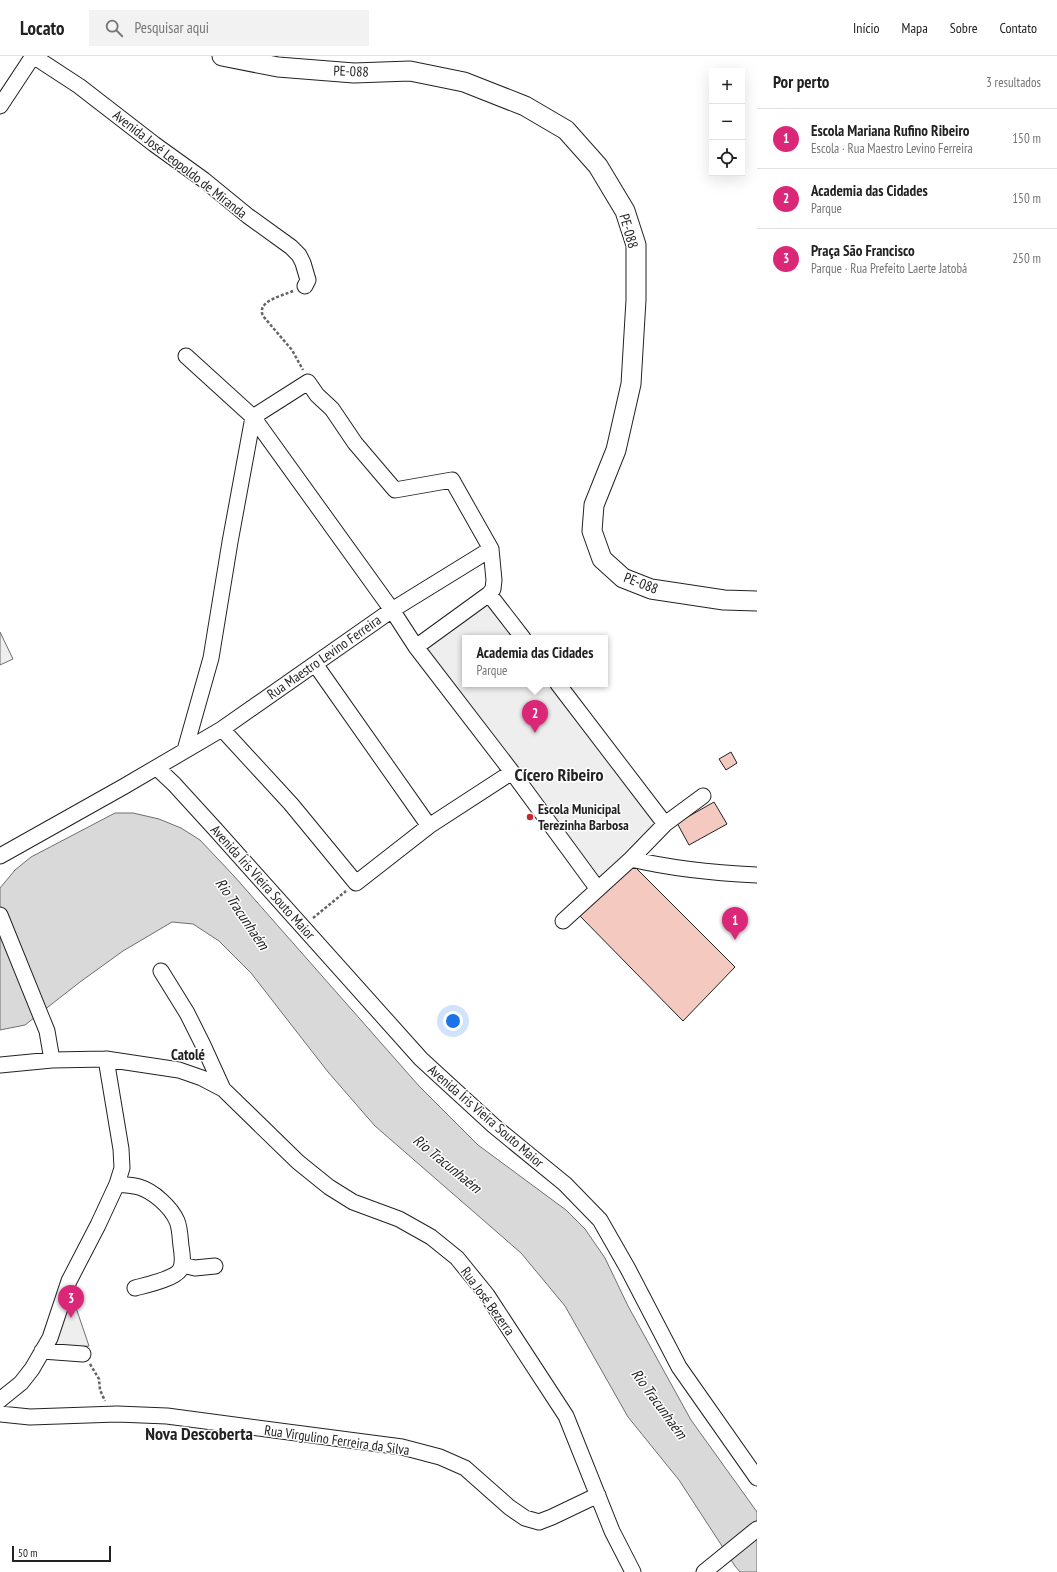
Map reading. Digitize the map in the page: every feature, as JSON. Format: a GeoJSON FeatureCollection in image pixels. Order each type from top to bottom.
{"type":"FeatureCollection","features":[{"type":"Feature","properties":{"kind":"main road","name":"PE-088"},"geometry":{"type":"LineString","coordinates":[[222,56],[278,67],[354,73],[410,71],[464,82],[524,106],[566,130],[598,166],[625,211],[636,245],[636,300],[631,384],[616,450],[594,505],[592,531],[602,559],[623,578],[651,589],[724,600],[757,601]]}},
{"type":"Feature","properties":{"kind":"street"},"geometry":{"type":"LineString","coordinates":[[0,106],[33,56]]}},
{"type":"Feature","properties":{"kind":"street","name":"Avenida José Leopoldo de Miranda"},"geometry":{"type":"LineString","coordinates":[[33,56],[79,86],[154,144],[204,180],[248,216],[291,247],[299,255],[303,263],[308,280],[305,286]]}},
{"type":"Feature","properties":{"kind":"street"},"geometry":{"type":"LineString","coordinates":[[186,356],[253,417],[392,610],[491,549]]}},
{"type":"Feature","properties":{"kind":"street"},"geometry":{"type":"LineString","coordinates":[[185,750],[211,658],[253,417],[308,382],[395,490],[452,480],[491,549],[494,580],[489,594],[416,647]]}},
{"type":"Feature","properties":{"kind":"street"},"geometry":{"type":"LineString","coordinates":[[489,594],[521,635]]}},
{"type":"Feature","properties":{"kind":"street","name":"Rua Maestro Levino Ferreira"},"geometry":{"type":"LineString","coordinates":[[0,856],[157,768],[222,729],[392,610],[416,647],[512,772],[597,888]]}},
{"type":"Feature","properties":{"kind":"street"},"geometry":{"type":"LineString","coordinates":[[315,664],[429,826]]}},
{"type":"Feature","properties":{"kind":"street"},"geometry":{"type":"LineString","coordinates":[[560,687],[666,824]]}},
{"type":"Feature","properties":{"kind":"street"},"geometry":{"type":"LineString","coordinates":[[222,729],[291,804],[356,883],[429,826],[512,772]]}},
{"type":"Feature","properties":{"kind":"street","name":"Avenida Íris Vieira Souto Maior"},"geometry":{"type":"LineString","coordinates":[[157,768],[174,784],[421,1059],[494,1126],[565,1184],[600,1220],[628,1269],[678,1367],[757,1478]]}},
{"type":"Feature","properties":{"kind":"street"},"geometry":{"type":"LineString","coordinates":[[563,921],[597,888],[631,859],[666,824],[703,796]]}},
{"type":"Feature","properties":{"kind":"street"},"geometry":{"type":"LineString","coordinates":[[631,859],[657,865],[706,872],[757,875]]}},
{"type":"Feature","properties":{"kind":"street"},"geometry":{"type":"LineString","coordinates":[[0,915],[47,1031],[52,1060]]}},
{"type":"Feature","properties":{"kind":"street"},"geometry":{"type":"LineString","coordinates":[[161,971],[187,1013],[223,1089]]}},
{"type":"Feature","properties":{"kind":"street"},"geometry":{"type":"LineString","coordinates":[[0,1065],[52,1060],[106,1059],[179,1070],[202,1078],[223,1089]]}},
{"type":"Feature","properties":{"kind":"street"},"geometry":{"type":"LineString","coordinates":[[0,1400],[21,1383],[32,1369],[50,1338],[69,1281],[98,1226],[117,1184],[122,1168],[122,1159],[106,1059]]}},
{"type":"Feature","properties":{"kind":"street","name":"Rua José Bezerra"},"geometry":{"type":"LineString","coordinates":[[223,1089],[275,1141],[329,1187],[353,1202],[399,1218],[430,1237],[457,1258],[487,1295],[566,1416],[612,1531],[633,1572]]}},
{"type":"Feature","properties":{"kind":"street"},"geometry":{"type":"LineString","coordinates":[[117,1184],[140,1187],[152,1194],[172,1212],[177,1222],[179,1231],[182,1265],[179,1271],[170,1277],[135,1288]]}},
{"type":"Feature","properties":{"kind":"street"},"geometry":{"type":"LineString","coordinates":[[182,1265],[195,1268],[215,1266]]}},
{"type":"Feature","properties":{"kind":"street"},"geometry":{"type":"LineString","coordinates":[[42,1351],[83,1354]]}},
{"type":"Feature","properties":{"kind":"street","name":"Rua Virgulino Ferreira da Silva"},"geometry":{"type":"LineString","coordinates":[[0,1414],[30,1417],[117,1414],[167,1416],[402,1447],[440,1457],[465,1468],[509,1507],[525,1518],[539,1522],[598,1495]]}},
{"type":"Feature","properties":{"kind":"street"},"geometry":{"type":"LineString","coordinates":[[704,1572],[757,1529]]}},
{"type":"Feature","properties":{"kind":"path"},"geometry":{"type":"LineString","coordinates":[[305,286],[267,302],[262,306],[261,311],[292,350],[308,382]]}},
{"type":"Feature","properties":{"kind":"path"},"geometry":{"type":"LineString","coordinates":[[302,927],[356,883]]}},
{"type":"Feature","properties":{"kind":"path"},"geometry":{"type":"LineString","coordinates":[[83,1354],[99,1379],[100,1390],[105,1401],[111,1403]]}},
{"type":"Feature","properties":{"kind":"shaded area"},"geometry":{"type":"Polygon","coordinates":[[[485,602],[511,635],[462,635],[462,687],[552,687],[657,820],[631,859],[597,888],[416,647],[485,602]]]}},
{"type":"Feature","properties":{"kind":"shaded area"},"geometry":{"type":"Polygon","coordinates":[[[0,632],[13,659],[0,665],[0,632]]]}},
{"type":"Feature","properties":{"kind":"shaded area"},"geometry":{"type":"Polygon","coordinates":[[[70,1290],[89,1346],[55,1348],[70,1290]]]}},
{"type":"Feature","properties":{"kind":"water","name":"Rio Tracunhaém"},"geometry":{"type":"Polygon","coordinates":[[[115,813],[133,813],[159,819],[181,828],[200,840],[234,876],[419,1086],[478,1145],[566,1210],[585,1229],[605,1258],[628,1306],[691,1420],[757,1512],[757,1572],[740,1572],[735,1566],[679,1480],[628,1417],[565,1306],[521,1253],[375,1126],[328,1072],[251,973],[219,941],[193,924],[172,922],[123,951],[25,1025],[0,1030],[0,888],[15,870],[31,857],[115,813]]]}},
{"type":"Feature","properties":{"kind":"building"},"geometry":{"type":"Polygon","coordinates":[[[731,752],[737,763],[726,770],[719,759],[731,752]]]}},
{"type":"Feature","properties":{"kind":"building"},"geometry":{"type":"Polygon","coordinates":[[[714,802],[727,824],[689,845],[677,823],[714,802]]]}},
{"type":"Feature","properties":{"kind":"building"},"geometry":{"type":"Polygon","coordinates":[[[633,865],[735,967],[683,1021],[579,915],[633,865]]]}},
{"type":"Feature","properties":{"kind":"place","name":"Academia das Cidades"},"geometry":{"type":"Point","coordinates":[535,733]}},
{"type":"Feature","properties":{"kind":"place","name":"Escola Municipal Terezinha Barbosa"},"geometry":{"type":"Point","coordinates":[530,817]}},
{"type":"Feature","properties":{"kind":"place","name":"Escola Mariana Rufino Ribeiro"},"geometry":{"type":"Point","coordinates":[735,940]}},
{"type":"Feature","properties":{"kind":"place","name":"Praça São Francisco"},"geometry":{"type":"Point","coordinates":[71,1318]}},
{"type":"Feature","properties":{"kind":"district","name":"Cícero Ribeiro"},"geometry":{"type":"Point","coordinates":[559,775]}},
{"type":"Feature","properties":{"kind":"district","name":"Catolé"},"geometry":{"type":"Point","coordinates":[188,1055]}},
{"type":"Feature","properties":{"kind":"district","name":"Nova Descoberta"},"geometry":{"type":"Point","coordinates":[199,1434]}}]}
